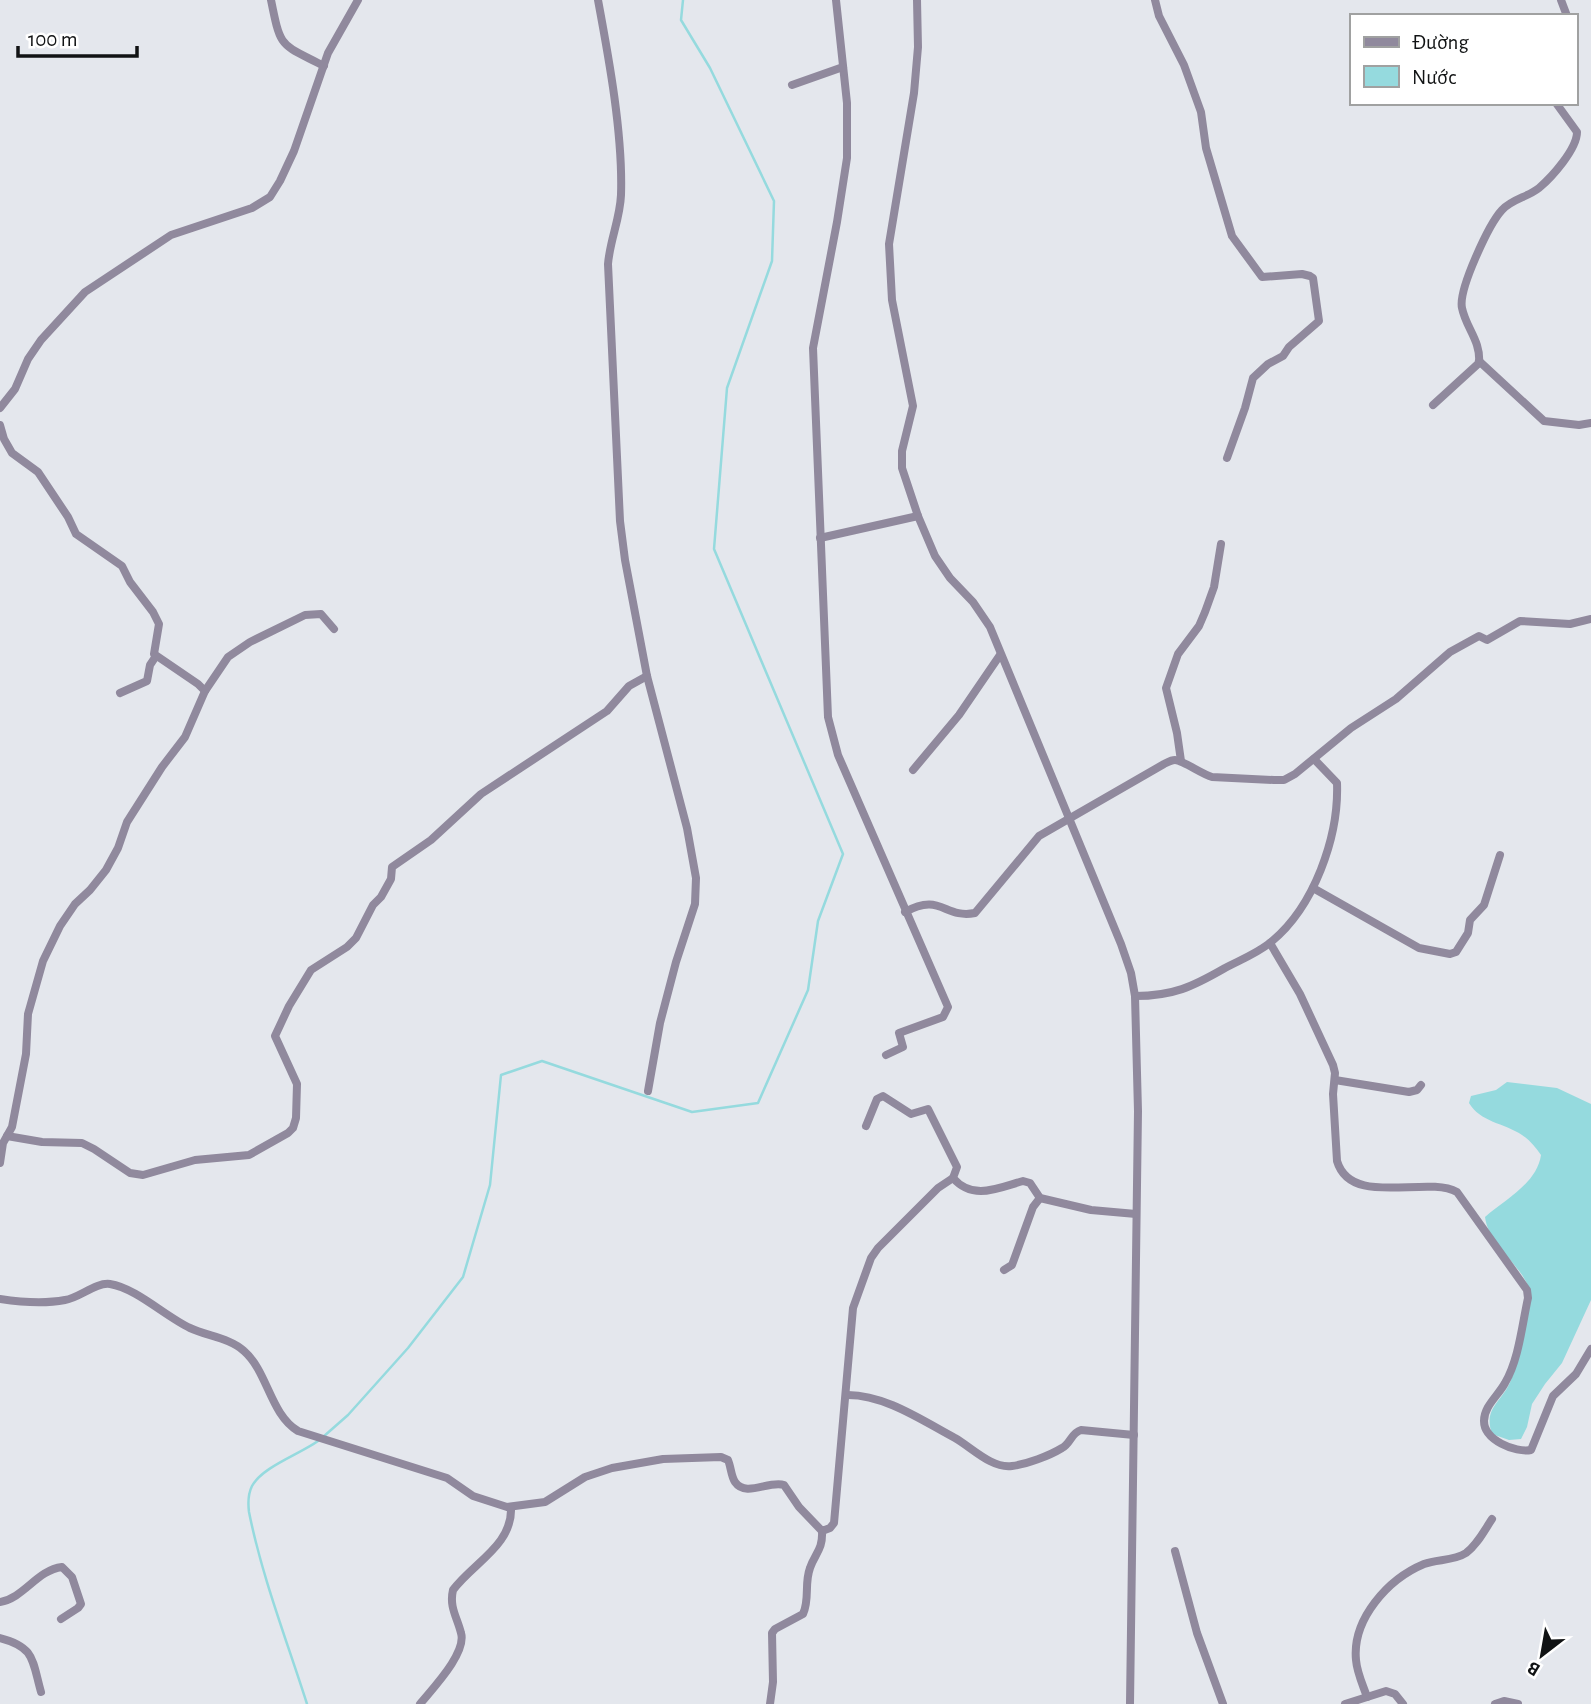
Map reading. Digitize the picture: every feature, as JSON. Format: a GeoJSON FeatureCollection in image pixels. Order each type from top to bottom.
{"type":"FeatureCollection","features":[{"type":"Feature","properties":{"kind":"street"},"geometry":{"type":"LineString","coordinates":[[271,0],[282,42],[324,66]]}},
{"type":"Feature","properties":{"kind":"street"},"geometry":{"type":"LineString","coordinates":[[0,408],[15,389],[28,359],[41,340],[85,292],[146,250],[172,236],[252,208],[270,197],[294,151],[328,53],[358,0]]}},
{"type":"Feature","properties":{"kind":"street"},"geometry":{"type":"LineString","coordinates":[[598,0],[616,114],[621,182],[618,219],[609,249],[608,264],[620,521],[647,676],[687,828],[696,878],[695,904],[660,1023],[648,1091]]}},
{"type":"Feature","properties":{"kind":"street"},"geometry":{"type":"LineString","coordinates":[[836,0],[847,103],[847,158],[813,348],[826,693],[831,733],[838,755],[948,1007],[943,1017],[899,1033],[903,1047],[886,1055]]}},
{"type":"Feature","properties":{"kind":"street"},"geometry":{"type":"LineString","coordinates":[[917,0],[918,47],[914,93],[895,200],[889,261],[892,300],[913,406],[901,461],[918,516],[941,566],[973,602],[990,627],[1121,944],[1131,973],[1135,996],[1138,1111],[1130,1704]]}},
{"type":"Feature","properties":{"kind":"street"},"geometry":{"type":"LineString","coordinates":[[1154,0],[1159,16],[1184,65],[1201,112],[1206,148],[1235,243],[1262,277],[1302,274],[1310,276],[1319,316],[1317,324],[1289,347],[1283,356],[1268,364],[1253,378],[1227,458]]}},
{"type":"Feature","properties":{"kind":"street"},"geometry":{"type":"LineString","coordinates":[[792,85],[843,67]]}},
{"type":"Feature","properties":{"kind":"street"},"geometry":{"type":"LineString","coordinates":[[1557,105],[1577,132],[1575,145],[1539,188],[1501,211],[1484,240],[1463,292],[1461,306],[1475,336],[1479,360],[1544,421],[1579,425],[1591,423]]}},
{"type":"Feature","properties":{"kind":"street"},"geometry":{"type":"LineString","coordinates":[[1433,405],[1479,360]]}},
{"type":"Feature","properties":{"kind":"street"},"geometry":{"type":"LineString","coordinates":[[0,425],[12,453],[38,472],[59,502],[76,534],[122,566],[159,624],[154,649],[156,656],[205,691]]}},
{"type":"Feature","properties":{"kind":"street"},"geometry":{"type":"LineString","coordinates":[[820,538],[918,516]]}},
{"type":"Feature","properties":{"kind":"street"},"geometry":{"type":"LineString","coordinates":[[1181,761],[1166,688],[1178,654],[1205,612],[1214,587],[1221,544]]}},
{"type":"Feature","properties":{"kind":"street"},"geometry":{"type":"LineString","coordinates":[[0,1163],[3,1140],[12,1127],[26,1054],[28,1014],[46,953],[66,916],[106,870],[118,848],[127,821],[185,737],[218,668],[237,650],[305,615],[321,614],[334,629]]}},
{"type":"Feature","properties":{"kind":"street"},"geometry":{"type":"LineString","coordinates":[[905,912],[922,903],[943,907],[959,914],[975,914],[1039,836],[1164,764],[1181,761],[1201,774],[1212,777],[1284,780],[1296,774],[1352,728],[1396,699],[1450,652],[1476,637],[1487,640],[1512,624],[1525,620],[1570,624],[1591,620]]}},
{"type":"Feature","properties":{"kind":"street"},"geometry":{"type":"LineString","coordinates":[[913,770],[959,715],[1000,655]]}},
{"type":"Feature","properties":{"kind":"street"},"geometry":{"type":"LineString","coordinates":[[120,693],[147,681],[150,665],[156,656]]}},
{"type":"Feature","properties":{"kind":"street"},"geometry":{"type":"LineString","coordinates":[[3,1140],[82,1143],[123,1169],[143,1175],[195,1160],[249,1155],[288,1133],[296,1118],[297,1084],[275,1036],[306,977],[314,967],[347,947],[356,937],[373,905],[387,888],[393,867],[431,840],[481,794],[611,708],[629,685],[647,676]]}},
{"type":"Feature","properties":{"kind":"street"},"geometry":{"type":"LineString","coordinates":[[1135,996],[1151,996],[1189,988],[1270,943],[1288,926],[1313,888],[1327,851],[1338,792],[1333,777],[1314,759]]}},
{"type":"Feature","properties":{"kind":"street"},"geometry":{"type":"LineString","coordinates":[[1313,888],[1419,948],[1454,953],[1468,933],[1470,920],[1483,905],[1500,855]]}},
{"type":"Feature","properties":{"kind":"street"},"geometry":{"type":"LineString","coordinates":[[1270,943],[1300,994],[1334,1069],[1332,1094],[1337,1161],[1345,1175],[1360,1183],[1391,1188],[1443,1187],[1457,1192],[1527,1290],[1528,1298],[1513,1366],[1485,1416],[1485,1427],[1490,1437],[1513,1448],[1531,1450],[1553,1396],[1576,1374],[1591,1349]]}},
{"type":"Feature","properties":{"kind":"street"},"geometry":{"type":"LineString","coordinates":[[1335,1080],[1409,1092],[1417,1090],[1421,1085]]}},
{"type":"Feature","properties":{"kind":"street"},"geometry":{"type":"LineString","coordinates":[[822,1531],[831,1528],[834,1523],[851,1320],[871,1258],[891,1234],[943,1183],[953,1178],[957,1167],[928,1109],[911,1114],[883,1096],[877,1099],[866,1126]]}},
{"type":"Feature","properties":{"kind":"street"},"geometry":{"type":"LineString","coordinates":[[953,1178],[971,1191],[981,1192],[1027,1181],[1040,1198],[1091,1210],[1136,1213]]}},
{"type":"Feature","properties":{"kind":"street"},"geometry":{"type":"LineString","coordinates":[[1004,1270],[1012,1265],[1033,1207],[1040,1198]]}},
{"type":"Feature","properties":{"kind":"street"},"geometry":{"type":"LineString","coordinates":[[0,1299],[40,1302],[66,1300],[100,1285],[111,1285],[147,1302],[187,1327],[244,1351],[291,1427],[447,1478],[484,1501],[511,1507],[545,1502],[584,1477],[612,1468],[663,1459],[721,1457],[728,1460],[732,1477],[739,1487],[747,1489],[784,1485],[799,1507],[822,1531],[823,1542],[810,1567],[808,1600],[803,1614],[772,1633],[771,1704]]}},
{"type":"Feature","properties":{"kind":"street"},"geometry":{"type":"LineString","coordinates":[[846,1395],[887,1403],[957,1439],[991,1461],[1010,1467],[1062,1448],[1075,1432],[1081,1430],[1135,1435]]}},
{"type":"Feature","properties":{"kind":"street"},"geometry":{"type":"LineString","coordinates":[[420,1704],[450,1667],[461,1647],[462,1634],[451,1600],[453,1590],[506,1534],[512,1519],[511,1507]]}},
{"type":"Feature","properties":{"kind":"street"},"geometry":{"type":"LineString","coordinates":[[1367,1697],[1356,1663],[1356,1653],[1363,1625],[1376,1601],[1386,1589],[1419,1566],[1464,1554],[1474,1546],[1492,1519]]}},
{"type":"Feature","properties":{"kind":"street"},"geometry":{"type":"LineString","coordinates":[[1175,1551],[1197,1633],[1223,1704]]}},
{"type":"Feature","properties":{"kind":"street"},"geometry":{"type":"LineString","coordinates":[[0,1602],[15,1596],[43,1574],[62,1567],[72,1577],[81,1604],[61,1619]]}},
{"type":"Feature","properties":{"kind":"street"},"geometry":{"type":"LineString","coordinates":[[0,1638],[20,1643],[26,1649],[41,1692]]}},
{"type":"Feature","properties":{"kind":"street"},"geometry":{"type":"LineString","coordinates":[[1345,1704],[1390,1692],[1403,1704]]}},
{"type":"Feature","properties":{"kind":"street"},"geometry":{"type":"LineString","coordinates":[[1494,1704],[1504,1701],[1518,1704]]}},
{"type":"Feature","properties":{"kind":"water"},"geometry":{"type":"Polygon","coordinates":[[[1507,1082],[1557,1088],[1591,1104],[1591,1300],[1562,1363],[1532,1404],[1527,1427],[1521,1439],[1509,1440],[1492,1434],[1490,1417],[1515,1369],[1529,1288],[1492,1237],[1485,1217],[1527,1182],[1534,1174],[1541,1155],[1525,1137],[1479,1114],[1469,1103],[1471,1096],[1496,1090],[1507,1082]]]}},
{"type":"Feature","properties":{"kind":"waterway"},"geometry":{"type":"LineString","coordinates":[[323,1437],[348,1415],[408,1348],[463,1277],[490,1185],[501,1075],[542,1061],[692,1112],[758,1103],[808,990],[818,921],[843,854],[714,549],[727,388],[772,261],[774,201],[710,68],[681,20],[683,0]]}},
{"type":"Feature","properties":{"kind":"waterway"},"geometry":{"type":"LineString","coordinates":[[307,1704],[275,1609],[248,1502],[252,1486],[257,1479],[318,1441]]}}]}
